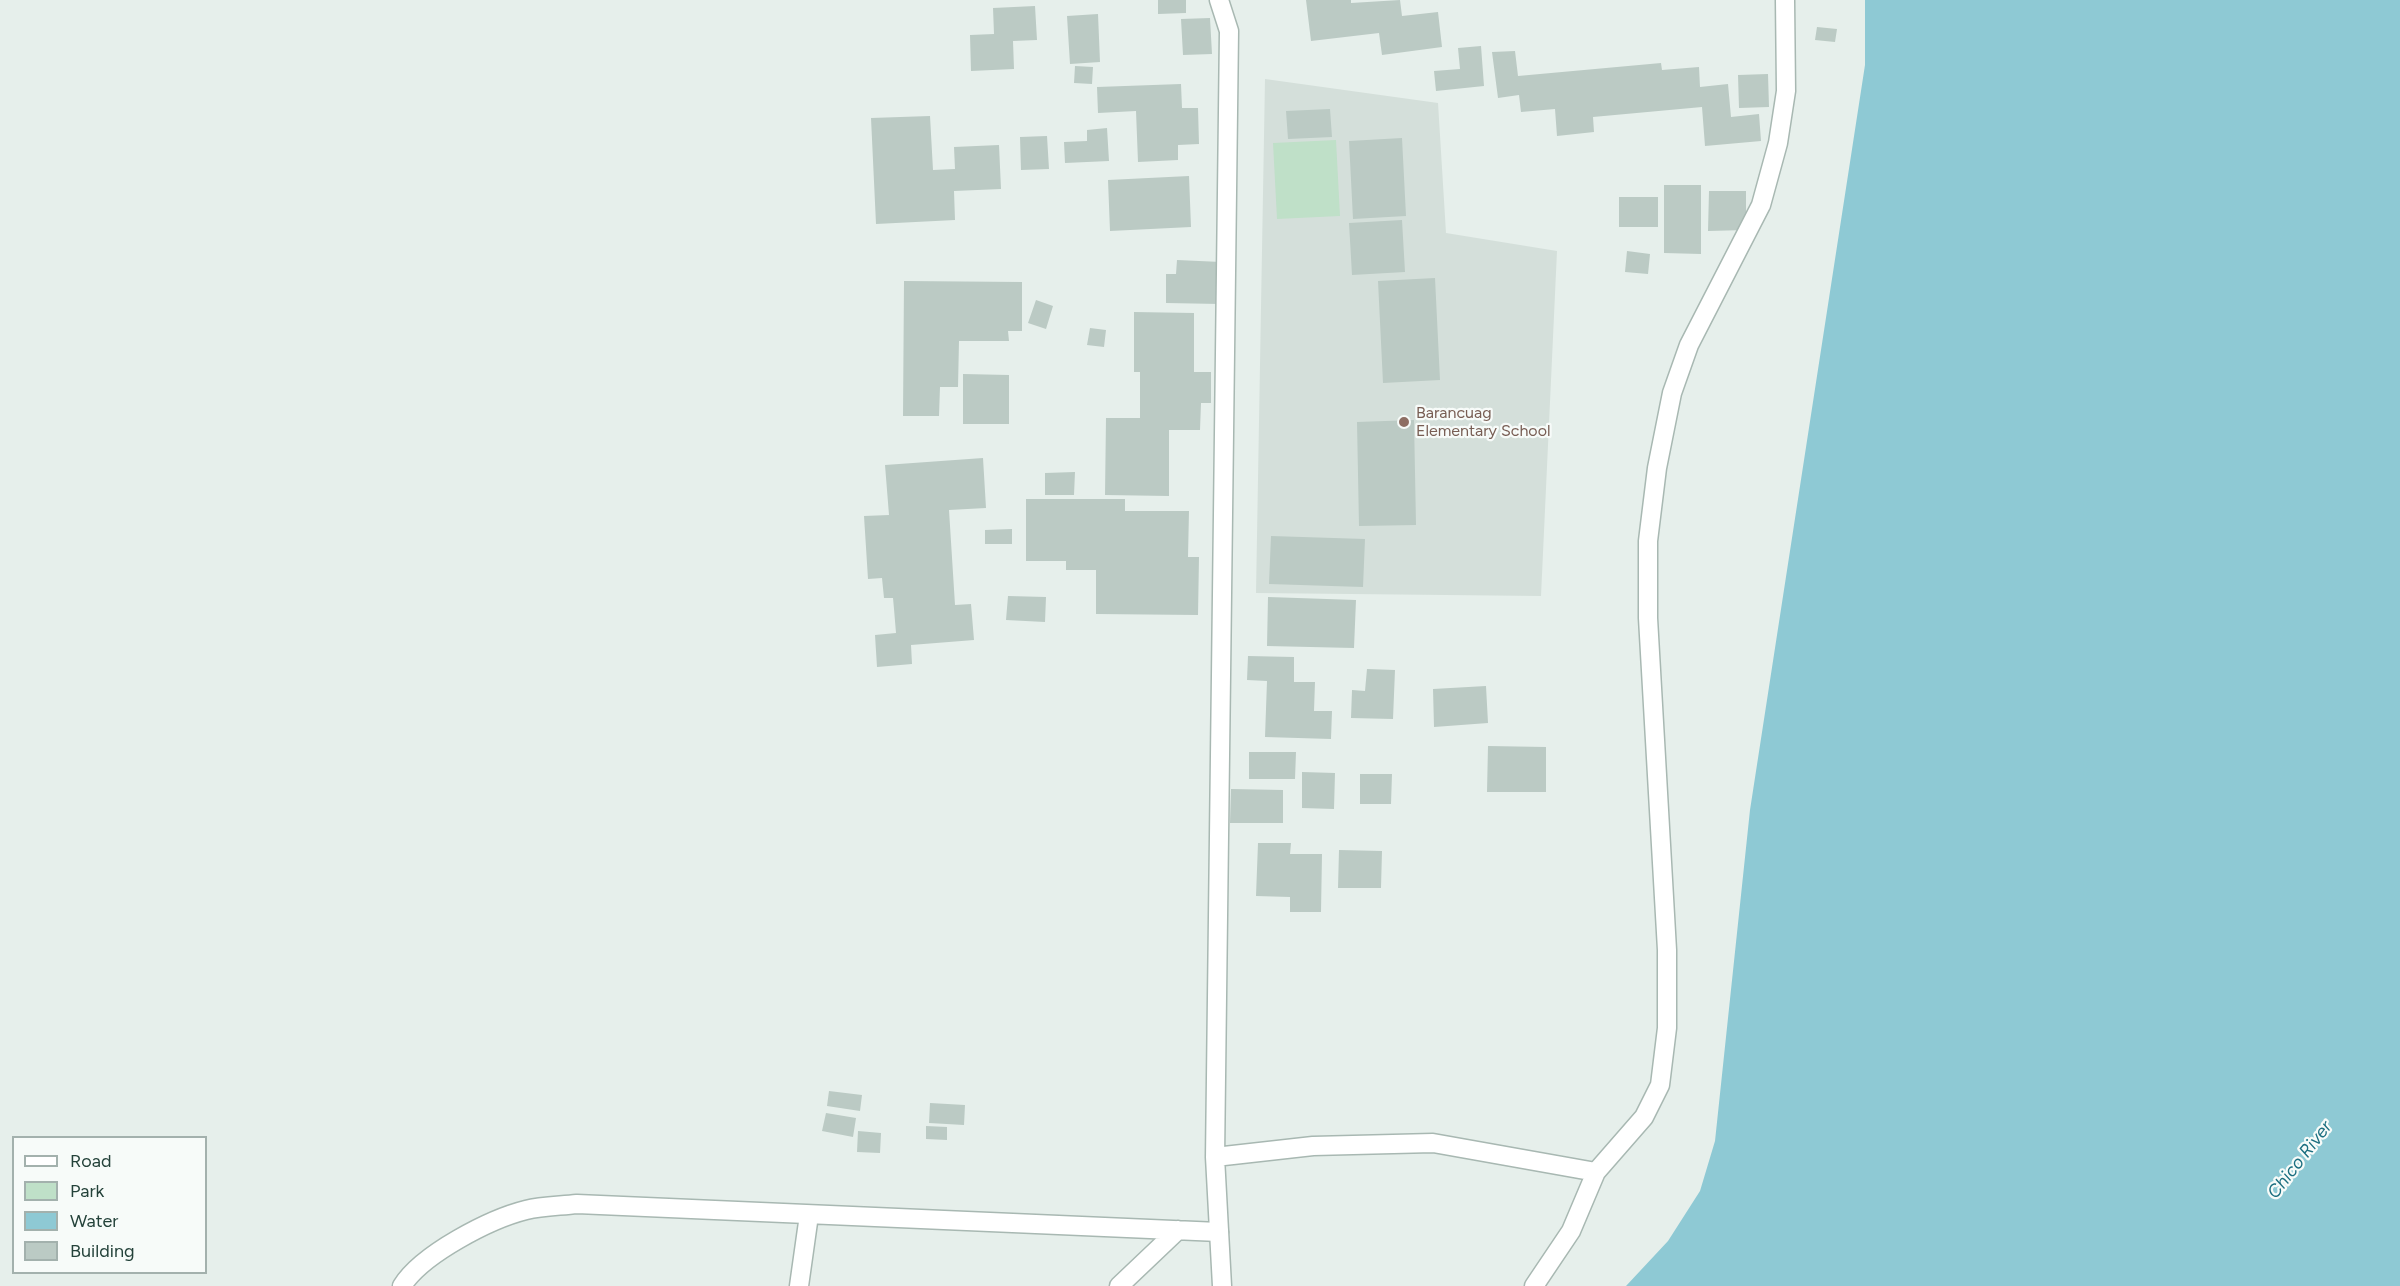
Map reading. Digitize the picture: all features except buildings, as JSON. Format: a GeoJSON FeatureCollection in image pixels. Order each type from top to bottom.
{"type":"FeatureCollection","features":[{"type":"Feature","properties":{"kind":"street"},"geometry":{"type":"LineString","coordinates":[[1219,0],[1229,31],[1215,1157],[1221,1286]]}},
{"type":"Feature","properties":{"kind":"street"},"geometry":{"type":"LineString","coordinates":[[1534,1286],[1570,1231],[1596,1172],[1644,1117],[1660,1085],[1667,1028],[1667,950],[1647,618],[1648,542],[1657,468],[1672,393],[1689,345],[1761,205],[1778,143],[1786,91],[1785,0]]}},
{"type":"Feature","properties":{"kind":"street"},"geometry":{"type":"LineString","coordinates":[[1215,1157],[1313,1146],[1433,1143],[1596,1172]]}},
{"type":"Feature","properties":{"kind":"street"},"geometry":{"type":"LineString","coordinates":[[402,1286],[438,1252],[482,1226],[527,1209],[577,1204],[1219,1232]]}},
{"type":"Feature","properties":{"kind":"street"},"geometry":{"type":"LineString","coordinates":[[799,1286],[809,1215]]}},
{"type":"Feature","properties":{"kind":"street"},"geometry":{"type":"LineString","coordinates":[[1119,1286],[1178,1230]]}},
{"type":"Feature","properties":{"kind":"shaded area","name":"Barancuag Elementary School"},"geometry":{"type":"Polygon","coordinates":[[[1265,79],[1438,103],[1446,233],[1557,251],[1541,596],[1256,593],[1265,79]]]}},
{"type":"Feature","properties":{"kind":"green space"},"geometry":{"type":"Polygon","coordinates":[[[1336,140],[1340,216],[1277,219],[1273,143],[1336,140]]]}},
{"type":"Feature","properties":{"kind":"water","name":"Chico River"},"geometry":{"type":"Polygon","coordinates":[[[1865,0],[2400,0],[2400,1286],[1626,1286],[1668,1241],[1700,1191],[1715,1141],[1750,810],[1865,65],[1865,0]]]}},
{"type":"Feature","properties":{"kind":"place","name":"Barancuag Elementary School"},"geometry":{"type":"Point","coordinates":[1404,422]}}]}
